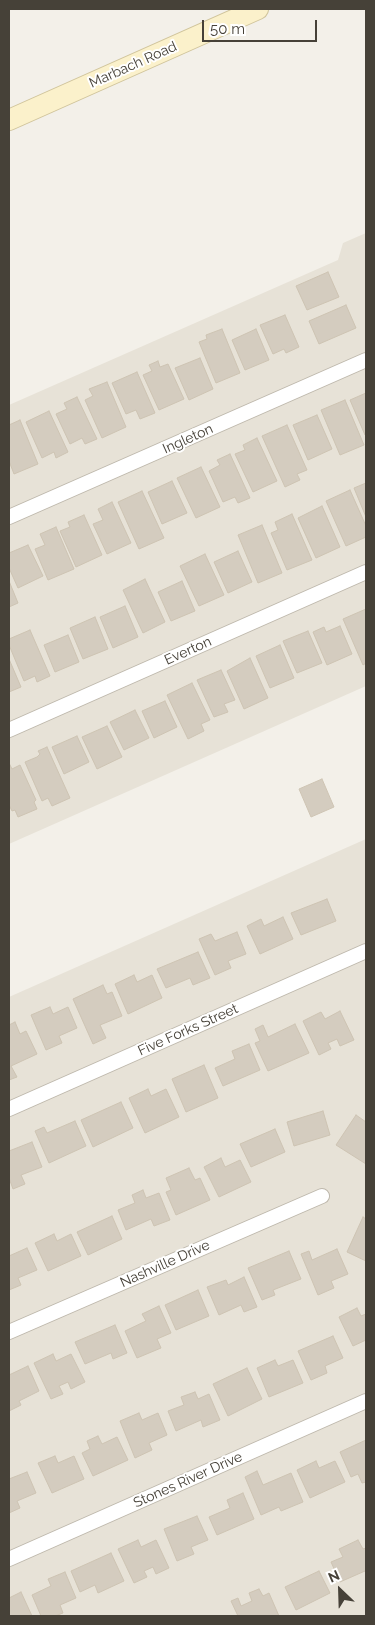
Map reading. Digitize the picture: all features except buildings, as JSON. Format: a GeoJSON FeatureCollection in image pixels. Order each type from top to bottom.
{"type":"FeatureCollection","features":[{"type":"Feature","properties":{"kind":"main road","name":"Marbach Road"},"geometry":{"type":"LineString","coordinates":[[9,120],[258,9]]}},
{"type":"Feature","properties":{"kind":"street","name":"Ingleton"},"geometry":{"type":"LineString","coordinates":[[9,517],[366,360]]}},
{"type":"Feature","properties":{"kind":"street","name":"Everton"},"geometry":{"type":"LineString","coordinates":[[9,730],[366,572]]}},
{"type":"Feature","properties":{"kind":"street","name":"Five Forks Street"},"geometry":{"type":"LineString","coordinates":[[9,1109],[366,951]]}},
{"type":"Feature","properties":{"kind":"street","name":"Nashville Drive"},"geometry":{"type":"LineString","coordinates":[[9,1332],[322,1196]]}},
{"type":"Feature","properties":{"kind":"street","name":"Stones River Drive"},"geometry":{"type":"LineString","coordinates":[[9,1559],[366,1401]]}},
{"type":"Feature","properties":{"kind":"shaded area"},"geometry":{"type":"Polygon","coordinates":[[[366,233],[366,686],[9,844],[9,405],[338,260],[343,243],[366,233]]]}},
{"type":"Feature","properties":{"kind":"shaded area"},"geometry":{"type":"Polygon","coordinates":[[[366,839],[366,1616],[9,1616],[9,997],[366,839]]]}}]}
